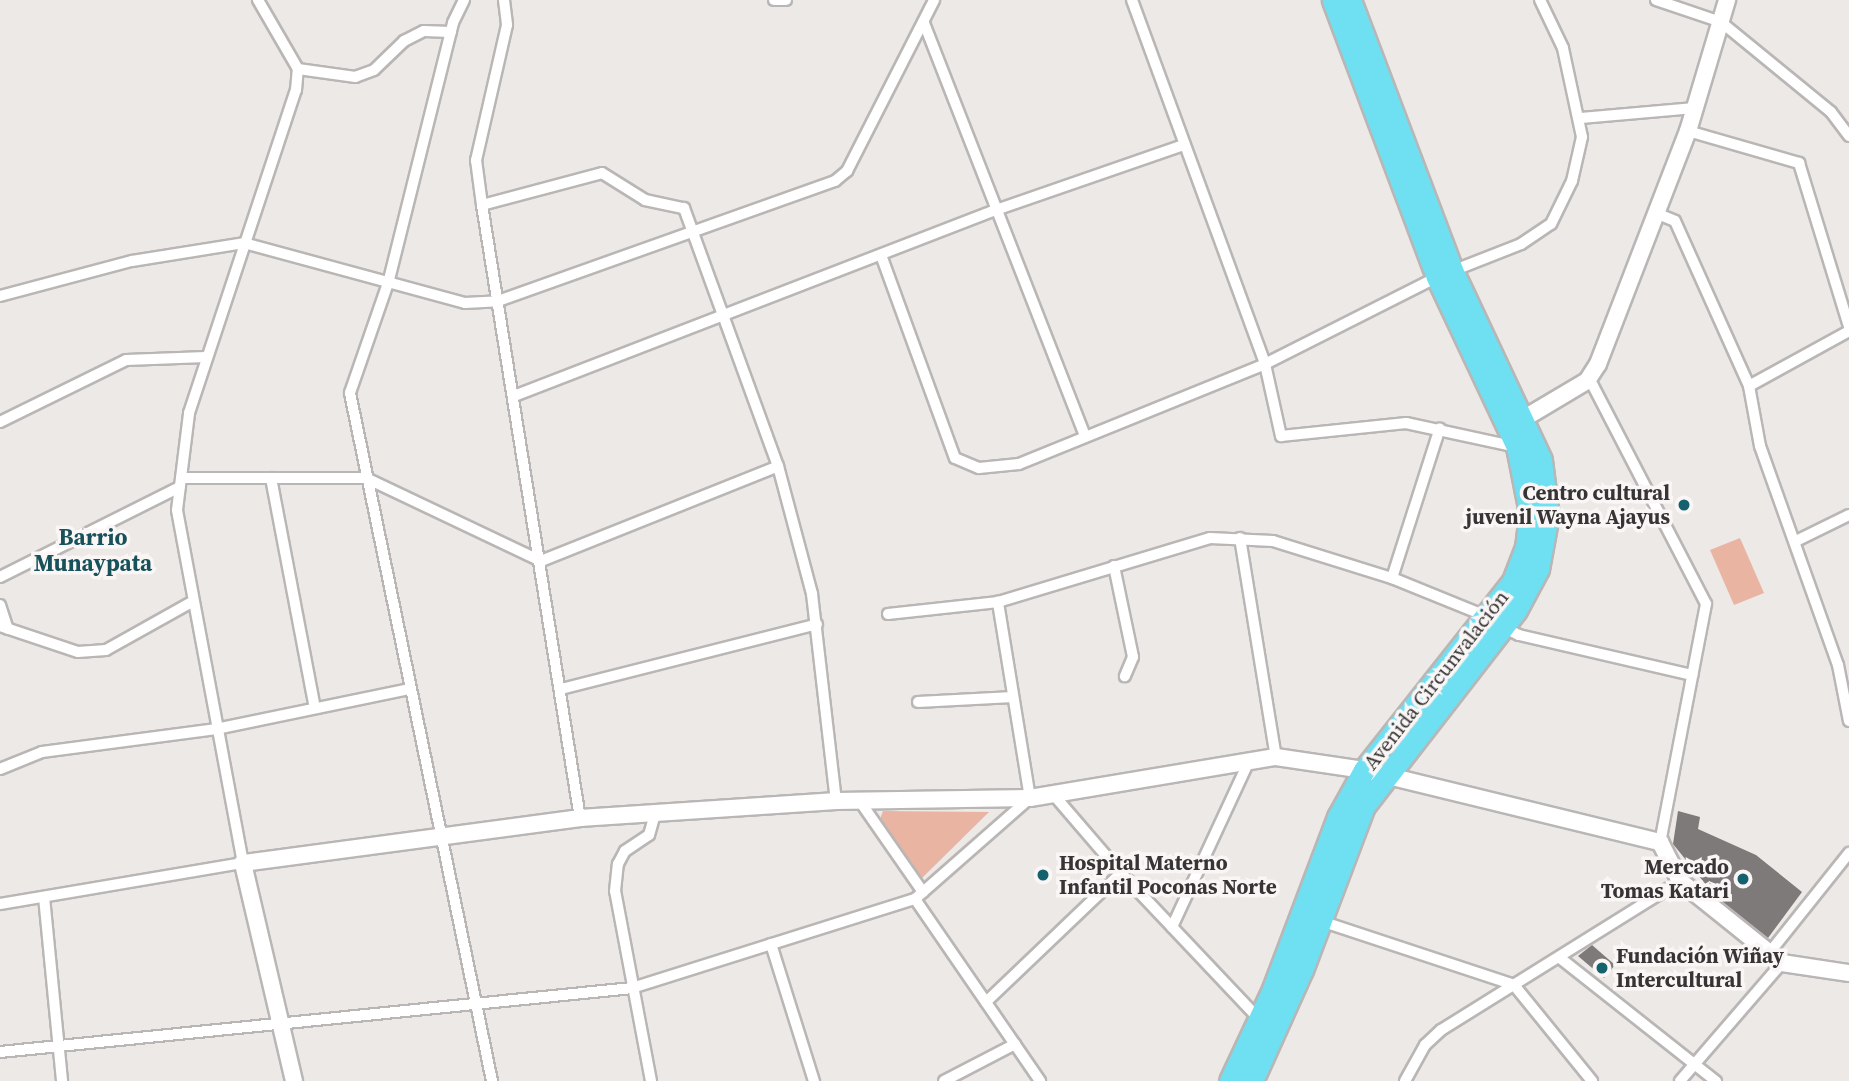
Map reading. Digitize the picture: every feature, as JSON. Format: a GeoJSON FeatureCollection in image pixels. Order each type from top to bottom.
{"type":"FeatureCollection","features":[{"type":"Feature","properties":{"kind":"highway","name":"Avenida Circunvalación"},"geometry":{"type":"LineString","coordinates":[[1239,1080],[1260,1020],[1348,841],[1373,773],[1538,569],[1548,515],[1541,460],[1515,421],[1445,274],[1333,0]]}},
{"type":"Feature","properties":{"kind":"highway","name":"Avenida Circunvalación"},"geometry":{"type":"LineString","coordinates":[[1350,0],[1445,274]]}},
{"type":"Feature","properties":{"kind":"highway","name":"Avenida Circunvalación"},"geometry":{"type":"LineString","coordinates":[[1496,622],[1526,547],[1527,485],[1517,447],[1515,421]]}},
{"type":"Feature","properties":{"kind":"highway","name":"Avenida Circunvalación"},"geometry":{"type":"LineString","coordinates":[[1239,1080],[1311,918]]}},
{"type":"Feature","properties":{"kind":"street"},"geometry":{"type":"LineString","coordinates":[[258,0],[298,69],[189,413],[177,510],[190,603],[243,863],[294,1081]]}},
{"type":"Feature","properties":{"kind":"street"},"geometry":{"type":"LineString","coordinates":[[464,0],[451,32],[388,284],[350,393],[492,1081]]}},
{"type":"Feature","properties":{"kind":"street"},"geometry":{"type":"LineString","coordinates":[[503,0],[508,24],[476,160],[580,818]]}},
{"type":"Feature","properties":{"kind":"street"},"geometry":{"type":"LineString","coordinates":[[774,0],[786,0]]}},
{"type":"Feature","properties":{"kind":"street"},"geometry":{"type":"LineString","coordinates":[[0,296],[132,261],[244,243],[465,303],[498,301],[835,181],[847,171],[934,0]]}},
{"type":"Feature","properties":{"kind":"street"},"geometry":{"type":"LineString","coordinates":[[1132,0],[1265,364],[1281,436],[1406,423],[1440,428],[1517,447]]}},
{"type":"Feature","properties":{"kind":"street"},"geometry":{"type":"LineString","coordinates":[[880,255],[955,458],[979,468],[1019,464],[1265,364],[1445,274],[1521,244],[1551,224],[1579,160],[1581,118],[1563,48],[1540,0]]}},
{"type":"Feature","properties":{"kind":"street"},"geometry":{"type":"LineString","coordinates":[[1656,0],[1721,22],[1831,113],[1849,136]]}},
{"type":"Feature","properties":{"kind":"street"},"geometry":{"type":"LineString","coordinates":[[1515,421],[1589,378],[1658,214],[1688,131],[1727,0]]}},
{"type":"Feature","properties":{"kind":"street"},"geometry":{"type":"LineString","coordinates":[[923,23],[993,211],[1084,436]]}},
{"type":"Feature","properties":{"kind":"street"},"geometry":{"type":"LineString","coordinates":[[298,69],[355,77],[374,70],[404,41],[424,31],[451,32]]}},
{"type":"Feature","properties":{"kind":"street"},"geometry":{"type":"LineString","coordinates":[[1581,118],[1695,108]]}},
{"type":"Feature","properties":{"kind":"street"},"geometry":{"type":"LineString","coordinates":[[1688,131],[1799,163],[1849,329],[1749,386]]}},
{"type":"Feature","properties":{"kind":"street"},"geometry":{"type":"LineString","coordinates":[[514,396],[723,312],[993,211],[1184,145]]}},
{"type":"Feature","properties":{"kind":"street"},"geometry":{"type":"LineString","coordinates":[[482,205],[602,173],[645,200],[684,208],[695,230],[778,466],[817,624],[836,801]]}},
{"type":"Feature","properties":{"kind":"street"},"geometry":{"type":"LineString","coordinates":[[1658,214],[1675,221],[1749,386],[1760,446],[1838,665],[1849,721]]}},
{"type":"Feature","properties":{"kind":"street"},"geometry":{"type":"LineString","coordinates":[[0,422],[126,360],[206,357]]}},
{"type":"Feature","properties":{"kind":"street"},"geometry":{"type":"LineString","coordinates":[[1589,378],[1703,594],[1707,617],[1692,675],[1660,842],[1680,881],[1776,957],[1849,974]]}},
{"type":"Feature","properties":{"kind":"street"},"geometry":{"type":"LineString","coordinates":[[1392,578],[1440,428]]}},
{"type":"Feature","properties":{"kind":"street"},"geometry":{"type":"LineString","coordinates":[[0,577],[180,482],[366,478],[541,561],[778,466]]}},
{"type":"Feature","properties":{"kind":"street"},"geometry":{"type":"LineString","coordinates":[[271,478],[315,708]]}},
{"type":"Feature","properties":{"kind":"street"},"geometry":{"type":"LineString","coordinates":[[1796,541],[1849,515]]}},
{"type":"Feature","properties":{"kind":"street"},"geometry":{"type":"LineString","coordinates":[[888,614],[998,601],[1210,538],[1240,538],[1273,541],[1392,578],[1496,622],[1692,675]]}},
{"type":"Feature","properties":{"kind":"street"},"geometry":{"type":"LineString","coordinates":[[1240,538],[1276,757]]}},
{"type":"Feature","properties":{"kind":"street"},"geometry":{"type":"LineString","coordinates":[[1114,566],[1133,657],[1125,677]]}},
{"type":"Feature","properties":{"kind":"street"},"geometry":{"type":"LineString","coordinates":[[998,601],[1030,798]]}},
{"type":"Feature","properties":{"kind":"street"},"geometry":{"type":"LineString","coordinates":[[0,606],[4,627],[78,652],[106,650],[190,603]]}},
{"type":"Feature","properties":{"kind":"street"},"geometry":{"type":"LineString","coordinates":[[561,688],[817,624]]}},
{"type":"Feature","properties":{"kind":"street"},"geometry":{"type":"LineString","coordinates":[[0,769],[42,752],[216,729],[410,689]]}},
{"type":"Feature","properties":{"kind":"street"},"geometry":{"type":"LineString","coordinates":[[918,702],[1013,697]]}},
{"type":"Feature","properties":{"kind":"street"},"geometry":{"type":"LineString","coordinates":[[0,904],[243,863],[580,818],[836,801],[1030,798],[1276,757],[1373,773],[1660,842]]}},
{"type":"Feature","properties":{"kind":"street"},"geometry":{"type":"LineString","coordinates":[[1172,926],[1249,761]]}},
{"type":"Feature","properties":{"kind":"street"},"geometry":{"type":"LineString","coordinates":[[1053,794],[1121,873],[1260,1020]]}},
{"type":"Feature","properties":{"kind":"street"},"geometry":{"type":"LineString","coordinates":[[0,1052],[281,1026],[632,988],[919,896],[1030,798]]}},
{"type":"Feature","properties":{"kind":"street"},"geometry":{"type":"LineString","coordinates":[[859,800],[986,1002],[1040,1081]]}},
{"type":"Feature","properties":{"kind":"street"},"geometry":{"type":"LineString","coordinates":[[650,1081],[615,891],[618,864],[625,851],[649,835],[655,814]]}},
{"type":"Feature","properties":{"kind":"street"},"geometry":{"type":"LineString","coordinates":[[1680,1081],[1695,1066],[1776,957],[1849,853]]}},
{"type":"Feature","properties":{"kind":"street"},"geometry":{"type":"LineString","coordinates":[[986,1002],[1121,873]]}},
{"type":"Feature","properties":{"kind":"street"},"geometry":{"type":"LineString","coordinates":[[1405,1081],[1425,1045],[1441,1030],[1680,881]]}},
{"type":"Feature","properties":{"kind":"street"},"geometry":{"type":"LineString","coordinates":[[44,897],[62,1081]]}},
{"type":"Feature","properties":{"kind":"street"},"geometry":{"type":"LineString","coordinates":[[1311,918],[1514,985],[1592,1081]]}},
{"type":"Feature","properties":{"kind":"street"},"geometry":{"type":"LineString","coordinates":[[771,944],[814,1081]]}},
{"type":"Feature","properties":{"kind":"street"},"geometry":{"type":"LineString","coordinates":[[1560,958],[1716,1081]]}},
{"type":"Feature","properties":{"kind":"street"},"geometry":{"type":"LineString","coordinates":[[944,1081],[1015,1044]]}},
{"type":"Feature","properties":{"kind":"shaded area"},"geometry":{"type":"Polygon","coordinates":[[[1740,538],[1764,593],[1734,605],[1710,550],[1740,538]]]}},
{"type":"Feature","properties":{"kind":"shaded area"},"geometry":{"type":"Polygon","coordinates":[[[883,811],[989,812],[921,879],[880,819],[883,811]]]}},
{"type":"Feature","properties":{"kind":"building","name":"Mercado Tomas Katari"},"geometry":{"type":"Polygon","coordinates":[[[1678,811],[1700,817],[1698,829],[1756,855],[1802,892],[1768,938],[1716,897],[1673,844],[1678,811]]]}},
{"type":"Feature","properties":{"kind":"building","name":"Fundación Wiñay Intercultural"},"geometry":{"type":"Polygon","coordinates":[[[1592,945],[1615,965],[1604,978],[1578,956],[1592,945]]]}},
{"type":"Feature","properties":{"kind":"place","name":"Centro cultural juvenil Wayna Ajayus"},"geometry":{"type":"Point","coordinates":[1684,505]}},
{"type":"Feature","properties":{"kind":"place","name":"Hospital Materno Infantil Poconas Norte"},"geometry":{"type":"Point","coordinates":[1043,875]}},
{"type":"Feature","properties":{"kind":"place","name":"Mercado Tomas Katari"},"geometry":{"type":"Point","coordinates":[1743,879]}},
{"type":"Feature","properties":{"kind":"place","name":"Fundación Wiñay Intercultural"},"geometry":{"type":"Point","coordinates":[1602,968]}},
{"type":"Feature","properties":{"kind":"district","name":"Barrio Munaypata"},"geometry":{"type":"Point","coordinates":[93,550]}}]}
